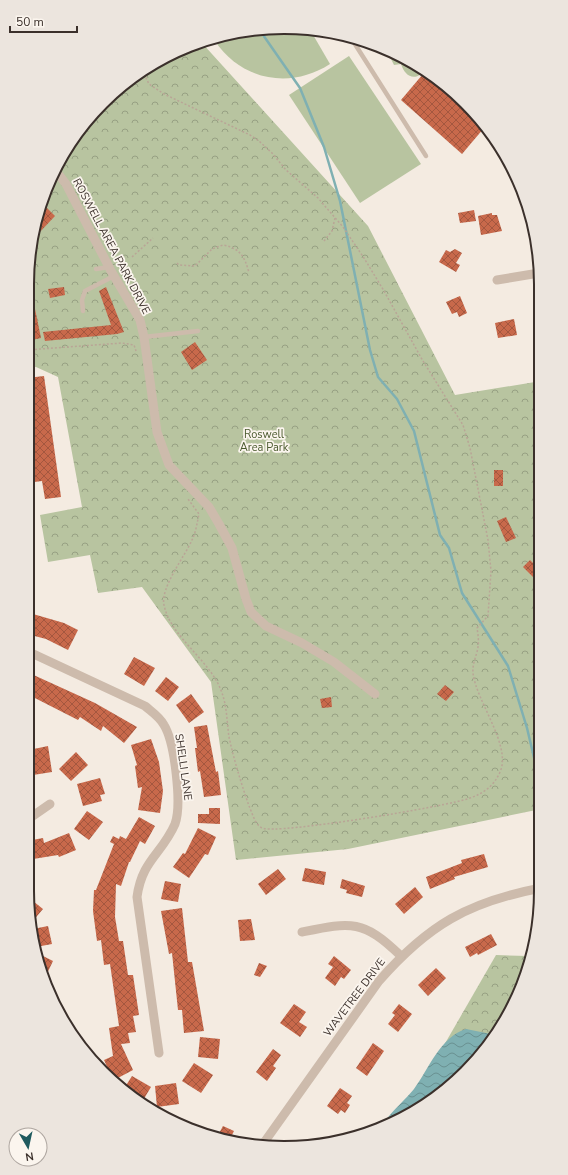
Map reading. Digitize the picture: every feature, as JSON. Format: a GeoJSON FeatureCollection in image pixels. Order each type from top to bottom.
{"type":"FeatureCollection","features":[{"type":"Feature","properties":{"kind":"street","name":"ROSWELL AREA PARK DRIVE"},"geometry":{"type":"LineString","coordinates":[[59,175],[66,184],[109,267],[140,320],[144,337],[158,432],[169,465],[209,507],[219,524],[232,548],[251,612],[266,626],[302,643],[334,662],[375,694]]}},
{"type":"Feature","properties":{"kind":"street"},"geometry":{"type":"LineString","coordinates":[[497,280],[533,274]]}},
{"type":"Feature","properties":{"kind":"street","name":"SHELLI LANE"},"geometry":{"type":"LineString","coordinates":[[34,653],[145,706],[155,714],[168,732],[178,796],[178,812],[170,834],[143,871],[137,897],[159,1053]]}},
{"type":"Feature","properties":{"kind":"street"},"geometry":{"type":"LineString","coordinates":[[34,815],[50,804]]}},
{"type":"Feature","properties":{"kind":"street","name":"WAVETREE DRIVE"},"geometry":{"type":"LineString","coordinates":[[266,1140],[379,981],[401,956],[418,940],[455,916],[496,898],[534,890]]}},
{"type":"Feature","properties":{"kind":"street"},"geometry":{"type":"LineString","coordinates":[[302,932],[341,924],[352,925],[373,932],[384,939],[401,956]]}},
{"type":"Feature","properties":{"kind":"lane"},"geometry":{"type":"LineString","coordinates":[[355,45],[426,156]]}},
{"type":"Feature","properties":{"kind":"lane"},"geometry":{"type":"LineString","coordinates":[[96,269],[109,267]]}},
{"type":"Feature","properties":{"kind":"lane"},"geometry":{"type":"LineString","coordinates":[[82,311],[82,300],[85,291],[114,276]]}},
{"type":"Feature","properties":{"kind":"lane"},"geometry":{"type":"LineString","coordinates":[[144,337],[198,332]]}},
{"type":"Feature","properties":{"kind":"path"},"geometry":{"type":"LineString","coordinates":[[145,76],[149,84],[164,94],[250,135],[272,153],[286,170],[308,188],[343,227],[384,291],[423,362],[463,425],[470,448],[488,540],[491,571],[488,616],[477,628],[479,647],[472,672],[477,688],[497,734],[502,753],[502,771],[491,788],[470,798],[444,806],[302,827],[273,830],[262,828],[253,816],[236,768],[223,696],[216,677],[182,638],[164,604],[167,585],[193,538],[199,514]]}},
{"type":"Feature","properties":{"kind":"path"},"geometry":{"type":"LineString","coordinates":[[324,242],[332,231],[335,218]]}},
{"type":"Feature","properties":{"kind":"path"},"geometry":{"type":"LineString","coordinates":[[132,257],[153,238]]}},
{"type":"Feature","properties":{"kind":"path"},"geometry":{"type":"LineString","coordinates":[[177,263],[195,266],[212,249],[223,245],[240,252],[245,260],[249,273]]}},
{"type":"Feature","properties":{"kind":"path"},"geometry":{"type":"LineString","coordinates":[[34,349],[96,344],[122,343],[134,345]]}},
{"type":"Feature","properties":{"kind":"green space"},"geometry":{"type":"Polygon","coordinates":[[[284,34],[314,36],[330,64],[315,72],[299,77],[267,77],[238,65],[217,44],[251,36],[284,34]]]}},
{"type":"Feature","properties":{"kind":"green space","name":"Roswell Area Park"},"geometry":{"type":"Polygon","coordinates":[[[205,47],[368,226],[455,395],[534,382],[534,810],[348,849],[236,860],[211,682],[142,587],[98,593],[90,555],[48,562],[40,515],[82,507],[58,377],[34,367],[34,284],[36,251],[47,204],[67,159],[96,119],[119,96],[159,67],[205,47]]]}},
{"type":"Feature","properties":{"kind":"green space"},"geometry":{"type":"Polygon","coordinates":[[[349,56],[421,164],[360,203],[289,95],[349,56]]]}},
{"type":"Feature","properties":{"kind":"green space"},"geometry":{"type":"Polygon","coordinates":[[[390,58],[420,74],[412,77],[404,71],[401,64],[394,65],[390,58]]]}},
{"type":"Feature","properties":{"kind":"green space"},"geometry":{"type":"Polygon","coordinates":[[[496,955],[525,956],[515,987],[501,1016],[472,1056],[449,1079],[407,1109],[496,955]]]}},
{"type":"Feature","properties":{"kind":"water"},"geometry":{"type":"Polygon","coordinates":[[[466,1029],[489,1034],[472,1056],[449,1079],[409,1108],[387,1119],[414,1089],[442,1046],[457,1033],[466,1029]]]}},
{"type":"Feature","properties":{"kind":"building"},"geometry":{"type":"Polygon","coordinates":[[[422,75],[464,110],[481,131],[462,154],[401,100],[422,75]]]}},
{"type":"Feature","properties":{"kind":"building"},"geometry":{"type":"Polygon","coordinates":[[[46,207],[55,216],[40,232],[46,207]]]}},
{"type":"Feature","properties":{"kind":"building"},"geometry":{"type":"Polygon","coordinates":[[[474,210],[476,221],[460,223],[458,213],[474,210]]]}},
{"type":"Feature","properties":{"kind":"building"},"geometry":{"type":"Polygon","coordinates":[[[492,213],[492,215],[497,215],[502,231],[481,235],[478,216],[492,213]]]}},
{"type":"Feature","properties":{"kind":"building"},"geometry":{"type":"Polygon","coordinates":[[[455,249],[462,253],[456,263],[460,265],[456,272],[439,262],[446,250],[450,252],[455,249]]]}},
{"type":"Feature","properties":{"kind":"building"},"geometry":{"type":"Polygon","coordinates":[[[64,287],[65,295],[50,298],[48,289],[64,287]]]}},
{"type":"Feature","properties":{"kind":"building"},"geometry":{"type":"Polygon","coordinates":[[[106,287],[124,332],[45,341],[43,332],[111,325],[99,291],[106,287]]]}},
{"type":"Feature","properties":{"kind":"building"},"geometry":{"type":"Polygon","coordinates":[[[460,296],[467,313],[459,317],[457,312],[452,314],[446,302],[460,296]]]}},
{"type":"Feature","properties":{"kind":"building"},"geometry":{"type":"Polygon","coordinates":[[[34,304],[41,338],[34,340],[34,304]]]}},
{"type":"Feature","properties":{"kind":"building"},"geometry":{"type":"Polygon","coordinates":[[[514,319],[517,335],[498,338],[495,323],[514,319]]]}},
{"type":"Feature","properties":{"kind":"building"},"geometry":{"type":"Polygon","coordinates":[[[195,342],[207,360],[192,370],[181,352],[195,342]]]}},
{"type":"Feature","properties":{"kind":"building"},"geometry":{"type":"Polygon","coordinates":[[[44,376],[61,497],[45,499],[42,481],[34,482],[34,377],[44,376]]]}},
{"type":"Feature","properties":{"kind":"building"},"geometry":{"type":"Polygon","coordinates":[[[494,470],[503,470],[503,486],[494,486],[494,470]]]}},
{"type":"Feature","properties":{"kind":"building"},"geometry":{"type":"Polygon","coordinates":[[[506,517],[516,538],[506,542],[497,521],[506,517]]]}},
{"type":"Feature","properties":{"kind":"building"},"geometry":{"type":"Polygon","coordinates":[[[530,560],[534,564],[534,578],[523,567],[530,560]]]}},
{"type":"Feature","properties":{"kind":"building"},"geometry":{"type":"Polygon","coordinates":[[[34,614],[64,623],[78,630],[68,650],[46,639],[34,636],[34,614]]]}},
{"type":"Feature","properties":{"kind":"building"},"geometry":{"type":"Polygon","coordinates":[[[134,657],[155,668],[144,686],[124,674],[134,657]]]}},
{"type":"Feature","properties":{"kind":"building"},"geometry":{"type":"Polygon","coordinates":[[[34,675],[95,703],[137,727],[124,743],[103,726],[101,731],[80,717],[78,720],[34,698],[34,675]]]}},
{"type":"Feature","properties":{"kind":"building"},"geometry":{"type":"Polygon","coordinates":[[[166,677],[179,687],[168,701],[155,691],[166,677]]]}},
{"type":"Feature","properties":{"kind":"building"},"geometry":{"type":"Polygon","coordinates":[[[445,685],[454,692],[446,701],[437,694],[445,685]]]}},
{"type":"Feature","properties":{"kind":"building"},"geometry":{"type":"Polygon","coordinates":[[[191,694],[204,712],[189,723],[176,705],[191,694]]]}},
{"type":"Feature","properties":{"kind":"building"},"geometry":{"type":"Polygon","coordinates":[[[331,697],[332,707],[322,708],[320,699],[331,697]]]}},
{"type":"Feature","properties":{"kind":"building"},"geometry":{"type":"Polygon","coordinates":[[[207,725],[216,772],[218,771],[221,795],[204,797],[200,771],[198,772],[194,727],[207,725]]]}},
{"type":"Feature","properties":{"kind":"building"},"geometry":{"type":"Polygon","coordinates":[[[151,739],[159,762],[163,791],[160,813],[138,810],[142,787],[138,788],[135,766],[137,765],[131,745],[151,739]]]}},
{"type":"Feature","properties":{"kind":"building"},"geometry":{"type":"Polygon","coordinates":[[[48,746],[52,772],[34,775],[34,749],[48,746]]]}},
{"type":"Feature","properties":{"kind":"building"},"geometry":{"type":"Polygon","coordinates":[[[76,752],[88,765],[71,781],[59,769],[76,752]]]}},
{"type":"Feature","properties":{"kind":"building"},"geometry":{"type":"Polygon","coordinates":[[[100,778],[105,794],[100,795],[102,801],[83,806],[77,784],[100,778]]]}},
{"type":"Feature","properties":{"kind":"building"},"geometry":{"type":"Polygon","coordinates":[[[209,808],[220,808],[220,824],[198,823],[198,814],[209,814],[209,808]]]}},
{"type":"Feature","properties":{"kind":"building"},"geometry":{"type":"Polygon","coordinates":[[[87,811],[103,822],[89,840],[74,829],[87,811]]]}},
{"type":"Feature","properties":{"kind":"building"},"geometry":{"type":"Polygon","coordinates":[[[139,817],[155,826],[145,844],[140,841],[129,862],[121,886],[116,884],[115,917],[119,941],[123,941],[128,975],[133,975],[139,1015],[133,1016],[136,1032],[128,1033],[130,1043],[121,1044],[133,1070],[118,1078],[108,1069],[104,1060],[113,1056],[109,1028],[119,1026],[110,964],[104,965],[101,940],[97,941],[93,911],[94,890],[96,890],[114,844],[110,842],[113,836],[119,839],[120,836],[126,839],[139,817]]]}},
{"type":"Feature","properties":{"kind":"building"},"geometry":{"type":"Polygon","coordinates":[[[198,828],[216,837],[208,855],[205,854],[189,878],[173,867],[183,853],[185,854],[198,828]]]}},
{"type":"Feature","properties":{"kind":"building"},"geometry":{"type":"Polygon","coordinates":[[[69,833],[76,850],[59,857],[58,855],[34,859],[34,840],[43,838],[44,843],[69,833]]]}},
{"type":"Feature","properties":{"kind":"building"},"geometry":{"type":"Polygon","coordinates":[[[484,854],[488,867],[454,877],[455,879],[430,889],[426,877],[462,863],[461,860],[484,854]]]}},
{"type":"Feature","properties":{"kind":"building"},"geometry":{"type":"Polygon","coordinates":[[[305,868],[326,872],[324,885],[302,881],[305,868]]]}},
{"type":"Feature","properties":{"kind":"building"},"geometry":{"type":"Polygon","coordinates":[[[278,869],[286,879],[266,895],[258,884],[278,869]]]}},
{"type":"Feature","properties":{"kind":"building"},"geometry":{"type":"Polygon","coordinates":[[[342,879],[365,886],[362,897],[346,893],[347,890],[340,888],[342,879]]]}},
{"type":"Feature","properties":{"kind":"building"},"geometry":{"type":"Polygon","coordinates":[[[165,881],[181,884],[178,902],[161,899],[165,881]]]}},
{"type":"Feature","properties":{"kind":"building"},"geometry":{"type":"Polygon","coordinates":[[[415,887],[423,897],[404,914],[395,904],[415,887]]]}},
{"type":"Feature","properties":{"kind":"building"},"geometry":{"type":"Polygon","coordinates":[[[35,902],[43,909],[36,918],[35,902]]]}},
{"type":"Feature","properties":{"kind":"building"},"geometry":{"type":"Polygon","coordinates":[[[182,908],[188,962],[192,962],[204,1031],[184,1033],[182,1010],[178,1010],[172,953],[169,954],[161,911],[182,908]]]}},
{"type":"Feature","properties":{"kind":"building"},"geometry":{"type":"Polygon","coordinates":[[[251,919],[255,940],[240,941],[238,920],[251,919]]]}},
{"type":"Feature","properties":{"kind":"building"},"geometry":{"type":"Polygon","coordinates":[[[48,926],[52,944],[41,946],[37,928],[48,926]]]}},
{"type":"Feature","properties":{"kind":"building"},"geometry":{"type":"Polygon","coordinates":[[[491,934],[497,945],[478,955],[477,953],[470,957],[465,947],[491,934]]]}},
{"type":"Feature","properties":{"kind":"building"},"geometry":{"type":"Polygon","coordinates":[[[43,956],[53,961],[48,972],[43,956]]]}},
{"type":"Feature","properties":{"kind":"building"},"geometry":{"type":"Polygon","coordinates":[[[334,956],[351,970],[344,979],[341,977],[335,986],[325,978],[333,967],[328,964],[334,956]]]}},
{"type":"Feature","properties":{"kind":"building"},"geometry":{"type":"Polygon","coordinates":[[[259,963],[267,966],[260,977],[254,975],[259,963]]]}},
{"type":"Feature","properties":{"kind":"building"},"geometry":{"type":"Polygon","coordinates":[[[436,968],[446,978],[428,996],[418,985],[436,968]]]}},
{"type":"Feature","properties":{"kind":"building"},"geometry":{"type":"Polygon","coordinates":[[[294,1004],[306,1012],[299,1022],[307,1027],[300,1037],[280,1023],[294,1004]]]}},
{"type":"Feature","properties":{"kind":"building"},"geometry":{"type":"Polygon","coordinates":[[[399,1004],[412,1014],[398,1032],[388,1024],[395,1015],[392,1013],[399,1004]]]}},
{"type":"Feature","properties":{"kind":"building"},"geometry":{"type":"Polygon","coordinates":[[[200,1037],[220,1039],[218,1059],[198,1057],[200,1037]]]}},
{"type":"Feature","properties":{"kind":"building"},"geometry":{"type":"Polygon","coordinates":[[[373,1043],[384,1051],[367,1076],[356,1068],[373,1043]]]}},
{"type":"Feature","properties":{"kind":"building"},"geometry":{"type":"Polygon","coordinates":[[[273,1049],[281,1055],[273,1066],[276,1068],[267,1081],[256,1072],[273,1049]]]}},
{"type":"Feature","properties":{"kind":"building"},"geometry":{"type":"Polygon","coordinates":[[[194,1063],[213,1075],[201,1093],[182,1081],[194,1063]]]}},
{"type":"Feature","properties":{"kind":"building"},"geometry":{"type":"Polygon","coordinates":[[[132,1076],[151,1087],[144,1098],[126,1085],[132,1076]]]}},
{"type":"Feature","properties":{"kind":"building"},"geometry":{"type":"Polygon","coordinates":[[[176,1083],[179,1104],[157,1107],[155,1086],[176,1083]]]}},
{"type":"Feature","properties":{"kind":"building"},"geometry":{"type":"Polygon","coordinates":[[[340,1088],[352,1096],[347,1103],[350,1105],[345,1113],[341,1110],[338,1114],[327,1106],[340,1088]]]}},
{"type":"Feature","properties":{"kind":"building"},"geometry":{"type":"Polygon","coordinates":[[[223,1126],[234,1131],[232,1135],[220,1132],[223,1126]]]}},
{"type":"Feature","properties":{"kind":"waterway"},"geometry":{"type":"LineString","coordinates":[[263,35],[300,88],[324,147],[340,201],[370,350],[378,377],[397,399],[414,431],[440,535],[449,548],[462,593],[508,666],[527,728],[534,758]]}}]}
